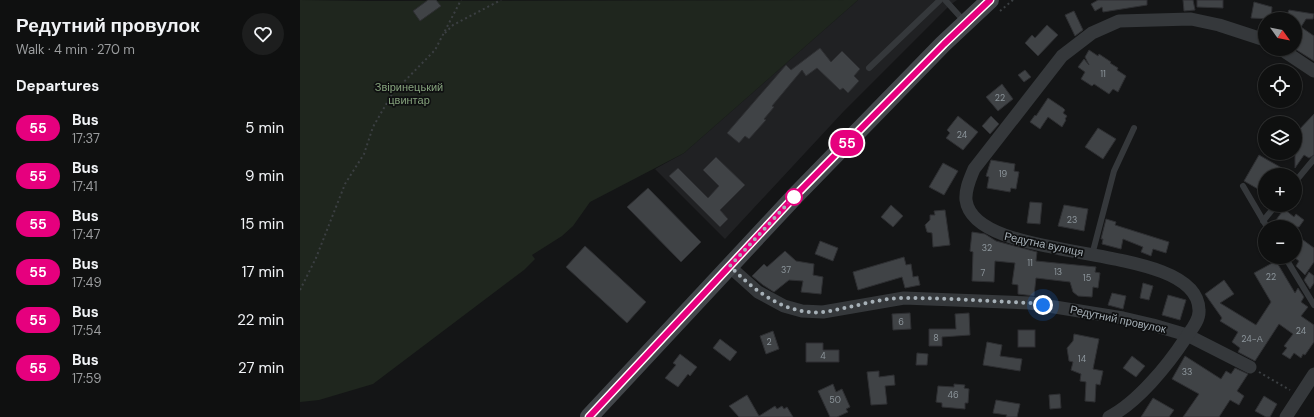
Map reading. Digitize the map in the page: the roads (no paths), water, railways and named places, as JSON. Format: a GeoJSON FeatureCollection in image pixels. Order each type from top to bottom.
{"type":"FeatureCollection","features":[{"type":"Feature","properties":{"kind":"main road"},"geometry":{"type":"LineString","coordinates":[[589,417],[795,196],[965,22],[994,6]]}},
{"type":"Feature","properties":{"kind":"street","name":"Редутна вулиця"},"geometry":{"type":"LineString","coordinates":[[1109,417],[1117,413],[1153,380],[1172,359],[1198,320],[1200,311],[1198,301],[1184,283],[1159,271],[1092,254],[1030,243],[998,234],[981,222],[966,202],[967,186],[974,168],[1062,56],[1092,33],[1119,21],[1191,18],[1258,38]]}},
{"type":"Feature","properties":{"kind":"street"},"geometry":{"type":"LineString","coordinates":[[1292,56],[1314,71]]}},
{"type":"Feature","properties":{"kind":"street","name":"Редутний провулок"},"geometry":{"type":"LineString","coordinates":[[730,266],[758,292],[784,306],[802,311],[823,312],[904,298],[1030,303],[1123,318],[1187,335],[1250,367]]}},
{"type":"Feature","properties":{"kind":"street"},"geometry":{"type":"LineString","coordinates":[[1286,417],[1314,374]]}},
{"type":"Feature","properties":{"kind":"lane"},"geometry":{"type":"LineString","coordinates":[[870,68],[940,0]]}},
{"type":"Feature","properties":{"kind":"lane"},"geometry":{"type":"LineString","coordinates":[[945,0],[965,22]]}},
{"type":"Feature","properties":{"kind":"lane"},"geometry":{"type":"LineString","coordinates":[[1092,254],[1114,170],[1134,128]]}},
{"type":"Feature","properties":{"kind":"lane"},"geometry":{"type":"LineString","coordinates":[[1302,174],[1314,159]]}},
{"type":"Feature","properties":{"kind":"lane"},"geometry":{"type":"LineString","coordinates":[[1243,186],[1262,220]]}},
{"type":"Feature","properties":{"kind":"lane"},"geometry":{"type":"LineString","coordinates":[[1264,220],[1270,212]]}},
{"type":"Feature","properties":{"kind":"lane"},"geometry":{"type":"LineString","coordinates":[[1289,264],[1314,305]]}},
{"type":"Feature","properties":{"kind":"park label","name":"Звіринецький цвинтар"},"geometry":{"type":"Point","coordinates":[409,93]}}]}
